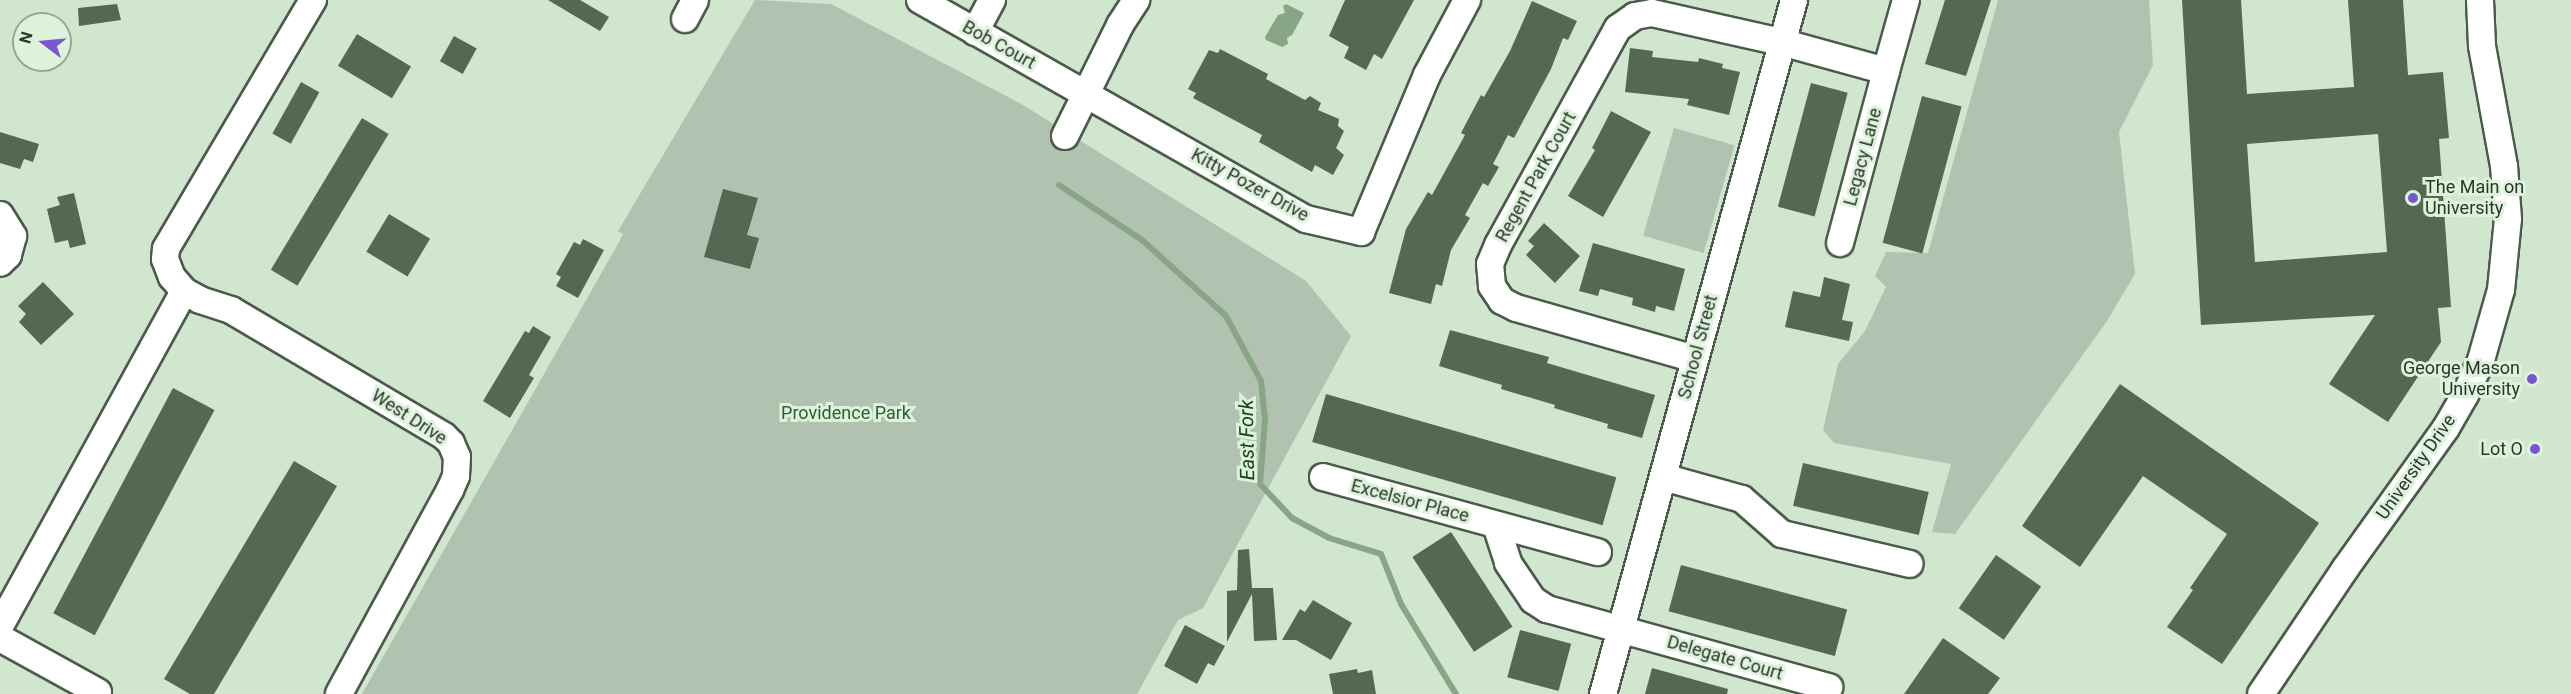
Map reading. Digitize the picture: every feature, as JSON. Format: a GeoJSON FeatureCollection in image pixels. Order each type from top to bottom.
{"type":"FeatureCollection","features":[{"type":"Feature","properties":{"kind":"street"},"geometry":{"type":"LineString","coordinates":[[0,626],[184,291],[172,277],[165,260],[166,249],[313,0]]}},
{"type":"Feature","properties":{"kind":"street","name":"Bob Court"},"geometry":{"type":"LineString","coordinates":[[920,0],[1047,72]]}},
{"type":"Feature","properties":{"kind":"street"},"geometry":{"type":"LineString","coordinates":[[975,32],[992,0]]}},
{"type":"Feature","properties":{"kind":"street"},"geometry":{"type":"LineString","coordinates":[[1065,136],[1084,93],[1136,0]]}},
{"type":"Feature","properties":{"kind":"street","name":"Kitty Pozer Drive"},"geometry":{"type":"LineString","coordinates":[[1047,72],[1306,219],[1361,232],[1427,75],[1467,0]]}},
{"type":"Feature","properties":{"kind":"street","name":"School Street"},"geometry":{"type":"LineString","coordinates":[[1603,694],[1794,0]]}},
{"type":"Feature","properties":{"kind":"street","name":"Legacy Lane"},"geometry":{"type":"LineString","coordinates":[[1840,243],[1906,0]]}},
{"type":"Feature","properties":{"kind":"street","name":"University Drive"},"geometry":{"type":"LineString","coordinates":[[2261,694],[2345,569],[2446,428],[2481,360],[2501,291],[2508,219],[2504,166],[2482,46],[2480,0]]}},
{"type":"Feature","properties":{"kind":"street","name":"Regent Park Court"},"geometry":{"type":"LineString","coordinates":[[1695,359],[1516,308],[1502,301],[1492,286],[1490,264],[1618,28],[1635,16],[1652,13],[1781,42]]}},
{"type":"Feature","properties":{"kind":"street"},"geometry":{"type":"LineString","coordinates":[[1781,42],[1886,71]]}},
{"type":"Feature","properties":{"kind":"street"},"geometry":{"type":"LineString","coordinates":[[0,215],[13,236],[8,255],[0,263]]}},
{"type":"Feature","properties":{"kind":"street","name":"West Drive"},"geometry":{"type":"LineString","coordinates":[[184,291],[200,300],[231,310],[444,436],[451,443],[456,457],[456,476],[450,490],[339,694]]}},
{"type":"Feature","properties":{"kind":"street","name":"Excelsior Place"},"geometry":{"type":"LineString","coordinates":[[1323,477],[1598,552]]}},
{"type":"Feature","properties":{"kind":"street"},"geometry":{"type":"LineString","coordinates":[[1663,477],[1742,499],[1782,534],[1910,564]]}},
{"type":"Feature","properties":{"kind":"street"},"geometry":{"type":"LineString","coordinates":[[1496,525],[1508,563],[1533,600],[1547,609],[1621,628]]}},
{"type":"Feature","properties":{"kind":"street","name":"Delegate Court"},"geometry":{"type":"LineString","coordinates":[[1621,628],[1828,687]]}},
{"type":"Feature","properties":{"kind":"street"},"geometry":{"type":"LineString","coordinates":[[0,638],[98,692]]}},
{"type":"Feature","properties":{"kind":"green space","name":"Providence Park"},"geometry":{"type":"Polygon","coordinates":[[[755,0],[831,4],[1023,105],[1306,281],[1351,336],[1203,608],[1178,620],[1137,694],[362,694],[614,251],[623,234],[618,231],[755,0]]]}},
{"type":"Feature","properties":{"kind":"green space"},"geometry":{"type":"Polygon","coordinates":[[[1998,0],[2149,0],[2153,65],[2119,132],[2135,274],[2107,321],[1955,534],[1932,532],[1951,464],[1834,443],[1823,430],[1838,364],[1865,331],[1886,287],[1875,276],[1886,252],[1928,253],[1998,0]]]}},
{"type":"Feature","properties":{"kind":"green space"},"geometry":{"type":"Polygon","coordinates":[[[1674,128],[1735,145],[1704,253],[1643,236],[1674,128]]]}},
{"type":"Feature","properties":{"kind":"shaded area"},"geometry":{"type":"Polygon","coordinates":[[[1286,4],[1304,13],[1292,35],[1287,38],[1288,44],[1282,47],[1266,40],[1265,37],[1278,15],[1285,13],[1283,6],[1286,4]]]}},
{"type":"Feature","properties":{"kind":"building"},"geometry":{"type":"Polygon","coordinates":[[[548,0],[580,0],[609,17],[600,31],[548,0]]]}},
{"type":"Feature","properties":{"kind":"building"},"geometry":{"type":"Polygon","coordinates":[[[1345,0],[1414,0],[1382,59],[1374,54],[1366,70],[1344,58],[1349,47],[1329,36],[1345,0]]]}},
{"type":"Feature","properties":{"kind":"building"},"geometry":{"type":"Polygon","coordinates":[[[1945,0],[1991,0],[1966,76],[1925,64],[1945,0]]]}},
{"type":"Feature","properties":{"kind":"building","name":"The Main on University"},"geometry":{"type":"Polygon","coordinates":[[[2182,0],[2241,0],[2247,94],[2354,87],[2348,0],[2403,0],[2408,75],[2443,72],[2449,138],[2439,139],[2451,307],[2438,308],[2441,342],[2388,422],[2329,384],[2375,315],[2201,325],[2182,0]],[[2378,134],[2247,144],[2255,262],[2387,252],[2378,134]]]}},
{"type":"Feature","properties":{"kind":"building"},"geometry":{"type":"Polygon","coordinates":[[[1532,1],[1577,21],[1568,40],[1563,38],[1551,69],[1514,138],[1508,135],[1493,164],[1499,167],[1488,186],[1483,183],[1465,215],[1470,218],[1451,250],[1442,286],[1436,284],[1431,304],[1389,293],[1406,229],[1428,192],[1432,195],[1465,135],[1461,133],[1481,95],[1484,97],[1510,51],[1532,1]]]}},
{"type":"Feature","properties":{"kind":"building"},"geometry":{"type":"Polygon","coordinates":[[[117,4],[121,20],[79,26],[78,8],[117,4]]]}},
{"type":"Feature","properties":{"kind":"building"},"geometry":{"type":"Polygon","coordinates":[[[357,34],[411,66],[392,98],[338,66],[357,34]]]}},
{"type":"Feature","properties":{"kind":"building"},"geometry":{"type":"Polygon","coordinates":[[[454,36],[477,49],[463,74],[440,61],[454,36]]]}},
{"type":"Feature","properties":{"kind":"building"},"geometry":{"type":"Polygon","coordinates":[[[1630,48],[1653,51],[1652,57],[1698,62],[1699,58],[1723,64],[1722,68],[1740,72],[1729,115],[1687,105],[1689,99],[1625,92],[1630,48]]]}},
{"type":"Feature","properties":{"kind":"building"},"geometry":{"type":"Polygon","coordinates":[[[1220,49],[1268,74],[1266,79],[1305,100],[1310,96],[1321,103],[1318,110],[1339,119],[1338,126],[1344,131],[1336,148],[1344,155],[1333,175],[1315,165],[1312,172],[1259,142],[1262,135],[1193,98],[1196,93],[1188,89],[1209,50],[1218,53],[1220,49]]]}},
{"type":"Feature","properties":{"kind":"building"},"geometry":{"type":"Polygon","coordinates":[[[301,82],[319,92],[291,144],[272,134],[301,82]]]}},
{"type":"Feature","properties":{"kind":"building"},"geometry":{"type":"Polygon","coordinates":[[[1811,83],[1848,93],[1815,216],[1778,207],[1811,83]]]}},
{"type":"Feature","properties":{"kind":"building"},"geometry":{"type":"Polygon","coordinates":[[[1922,96],[1962,107],[1922,253],[1883,243],[1922,96]]]}},
{"type":"Feature","properties":{"kind":"building"},"geometry":{"type":"Polygon","coordinates":[[[1611,111],[1651,132],[1603,217],[1568,196],[1595,150],[1592,148],[1611,111]]]}},
{"type":"Feature","properties":{"kind":"building"},"geometry":{"type":"Polygon","coordinates":[[[362,118],[389,134],[297,286],[271,270],[362,118]]]}},
{"type":"Feature","properties":{"kind":"building"},"geometry":{"type":"Polygon","coordinates":[[[0,132],[39,144],[33,162],[24,159],[20,169],[0,163],[0,132]]]}},
{"type":"Feature","properties":{"kind":"building"},"geometry":{"type":"Polygon","coordinates":[[[723,189],[758,198],[747,235],[759,238],[750,269],[704,257],[723,189]]]}},
{"type":"Feature","properties":{"kind":"building"},"geometry":{"type":"Polygon","coordinates":[[[74,193],[86,244],[70,248],[68,240],[55,243],[47,209],[60,205],[57,197],[74,193]]]}},
{"type":"Feature","properties":{"kind":"building"},"geometry":{"type":"Polygon","coordinates":[[[389,214],[430,239],[407,276],[366,252],[389,214]]]}},
{"type":"Feature","properties":{"kind":"building"},"geometry":{"type":"Polygon","coordinates":[[[1544,223],[1580,256],[1555,283],[1526,255],[1534,246],[1528,241],[1544,223]]]}},
{"type":"Feature","properties":{"kind":"building"},"geometry":{"type":"Polygon","coordinates":[[[583,239],[604,250],[578,298],[556,286],[561,277],[556,274],[574,242],[580,245],[583,239]]]}},
{"type":"Feature","properties":{"kind":"building"},"geometry":{"type":"Polygon","coordinates":[[[1593,243],[1685,269],[1674,311],[1656,306],[1655,312],[1632,305],[1633,298],[1600,289],[1598,296],[1579,291],[1593,243]]]}},
{"type":"Feature","properties":{"kind":"building"},"geometry":{"type":"Polygon","coordinates":[[[1824,277],[1850,284],[1842,320],[1853,322],[1849,341],[1785,327],[1793,291],[1820,297],[1824,277]]]}},
{"type":"Feature","properties":{"kind":"building"},"geometry":{"type":"Polygon","coordinates":[[[43,282],[74,314],[41,345],[19,322],[26,314],[18,306],[43,282]]]}},
{"type":"Feature","properties":{"kind":"building"},"geometry":{"type":"Polygon","coordinates":[[[533,326],[551,337],[529,375],[534,378],[510,418],[483,401],[525,331],[529,333],[533,326]]]}},
{"type":"Feature","properties":{"kind":"building"},"geometry":{"type":"Polygon","coordinates":[[[1450,330],[1549,357],[1547,363],[1655,395],[1642,438],[1607,428],[1608,424],[1554,408],[1555,405],[1501,389],[1502,385],[1439,366],[1450,330]]]}},
{"type":"Feature","properties":{"kind":"building"},"geometry":{"type":"Polygon","coordinates":[[[2120,384],[2319,523],[2222,664],[2167,627],[2193,590],[2190,588],[2227,534],[2143,476],[2080,567],[2022,526],[2120,384]]]}},
{"type":"Feature","properties":{"kind":"building"},"geometry":{"type":"Polygon","coordinates":[[[173,388],[214,410],[95,635],[53,613],[173,388]]]}},
{"type":"Feature","properties":{"kind":"building"},"geometry":{"type":"Polygon","coordinates":[[[1326,394],[1616,477],[1603,525],[1312,442],[1326,394]]]}},
{"type":"Feature","properties":{"kind":"building"},"geometry":{"type":"Polygon","coordinates":[[[294,461],[337,486],[214,694],[190,694],[164,679],[294,461]]]}},
{"type":"Feature","properties":{"kind":"building"},"geometry":{"type":"Polygon","coordinates":[[[1803,463],[1929,492],[1919,535],[1793,506],[1803,463]]]}},
{"type":"Feature","properties":{"kind":"building"},"geometry":{"type":"Polygon","coordinates":[[[1451,532],[1513,627],[1474,652],[1412,557],[1451,532]]]}},
{"type":"Feature","properties":{"kind":"building"},"geometry":{"type":"Polygon","coordinates":[[[1249,549],[1252,588],[1273,588],[1277,640],[1254,641],[1252,594],[1227,642],[1227,591],[1237,590],[1238,550],[1249,549]]]}},
{"type":"Feature","properties":{"kind":"building"},"geometry":{"type":"Polygon","coordinates":[[[1996,555],[2041,587],[2004,640],[1959,608],[1996,555]]]}},
{"type":"Feature","properties":{"kind":"building"},"geometry":{"type":"Polygon","coordinates":[[[1681,565],[1847,610],[1835,656],[1669,611],[1681,565]]]}},
{"type":"Feature","properties":{"kind":"building"},"geometry":{"type":"Polygon","coordinates":[[[1313,600],[1352,623],[1331,660],[1296,640],[1282,640],[1300,609],[1305,612],[1313,600]]]}},
{"type":"Feature","properties":{"kind":"building"},"geometry":{"type":"Polygon","coordinates":[[[1185,625],[1225,646],[1214,666],[1208,663],[1197,684],[1164,666],[1185,625]]]}},
{"type":"Feature","properties":{"kind":"building"},"geometry":{"type":"Polygon","coordinates":[[[1520,630],[1571,644],[1559,691],[1507,677],[1520,630]]]}},
{"type":"Feature","properties":{"kind":"building"},"geometry":{"type":"Polygon","coordinates":[[[1943,638],[2000,678],[1988,694],[1904,694],[1943,638]]]}},
{"type":"Feature","properties":{"kind":"building"},"geometry":{"type":"Polygon","coordinates":[[[1652,668],[1728,689],[1727,694],[1645,694],[1652,668]]]}},
{"type":"Feature","properties":{"kind":"building"},"geometry":{"type":"Polygon","coordinates":[[[1357,669],[1358,673],[1372,670],[1376,694],[1333,694],[1329,674],[1357,669]]]}},
{"type":"Feature","properties":{"kind":"waterway","name":"East Fork"},"geometry":{"type":"LineString","coordinates":[[1059,185],[1142,240],[1226,316],[1261,381],[1265,420],[1260,484],[1292,518],[1329,538],[1381,554],[1401,604],[1456,694]]}},
{"type":"Feature","properties":{"kind":"place","name":"The Main on University"},"geometry":{"type":"Point","coordinates":[2413,198]}},
{"type":"Feature","properties":{"kind":"place","name":"George Mason University"},"geometry":{"type":"Point","coordinates":[2532,379]}},
{"type":"Feature","properties":{"kind":"place","name":"Lot O"},"geometry":{"type":"Point","coordinates":[2535,449]}}]}
